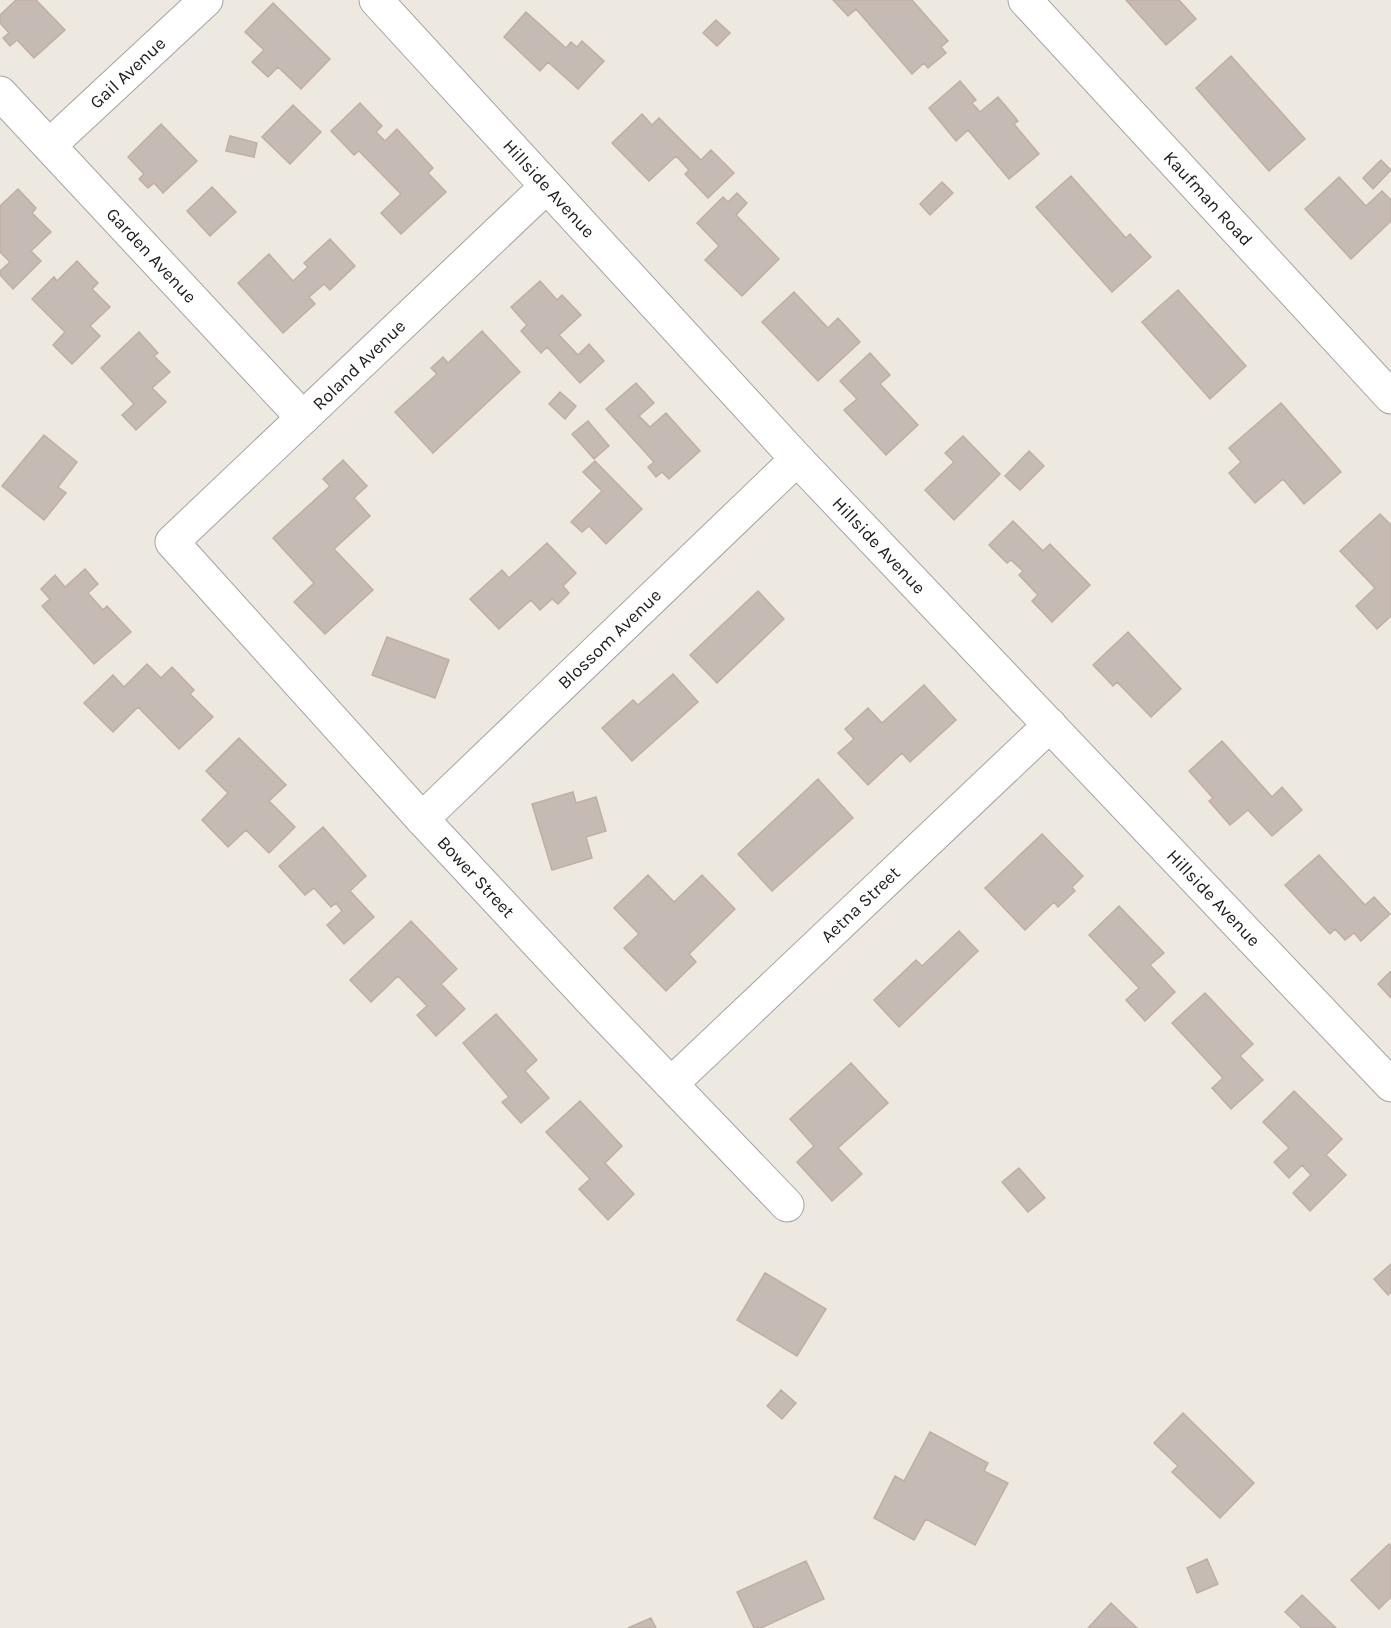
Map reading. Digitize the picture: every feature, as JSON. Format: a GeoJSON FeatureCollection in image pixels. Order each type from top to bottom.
{"type":"FeatureCollection","features":[{"type":"Feature","properties":{"kind":"street","name":"Gail Avenue"},"geometry":{"type":"LineString","coordinates":[[50,145],[206,0]]}},
{"type":"Feature","properties":{"kind":"street","name":"Hillside Avenue"},"geometry":{"type":"LineString","coordinates":[[376,0],[797,459],[1391,1085]]}},
{"type":"Feature","properties":{"kind":"street","name":"Kaufman Road"},"geometry":{"type":"LineString","coordinates":[[1026,0],[1391,397]]}},
{"type":"Feature","properties":{"kind":"street","name":"Garden Avenue"},"geometry":{"type":"LineString","coordinates":[[0,93],[303,418]]}},
{"type":"Feature","properties":{"kind":"street","name":"Roland Avenue"},"geometry":{"type":"LineString","coordinates":[[172,542],[546,187]]}},
{"type":"Feature","properties":{"kind":"street","name":"Blossom Avenue"},"geometry":{"type":"LineString","coordinates":[[422,819],[797,459]]}},
{"type":"Feature","properties":{"kind":"street","name":"Bower Street"},"geometry":{"type":"LineString","coordinates":[[172,542],[422,819],[787,1204]]}},
{"type":"Feature","properties":{"kind":"street","name":"Aetna Street"},"geometry":{"type":"LineString","coordinates":[[671,1084],[1050,725]]}},
{"type":"Feature","properties":{"kind":"building"},"geometry":{"type":"Polygon","coordinates":[[[16,0],[36,0],[65,30],[34,58],[17,40],[10,46],[3,38],[9,33],[0,23],[0,15],[16,0]]]}},
{"type":"Feature","properties":{"kind":"building"},"geometry":{"type":"Polygon","coordinates":[[[833,0],[912,0],[948,41],[941,47],[946,53],[928,68],[924,63],[912,74],[856,9],[848,16],[833,0]]]}},
{"type":"Feature","properties":{"kind":"building"},"geometry":{"type":"Polygon","coordinates":[[[1126,0],[1179,0],[1196,19],[1166,45],[1126,0]]]}},
{"type":"Feature","properties":{"kind":"building"},"geometry":{"type":"Polygon","coordinates":[[[273,3],[330,59],[301,89],[278,67],[268,77],[252,62],[264,50],[245,32],[273,3]]]}},
{"type":"Feature","properties":{"kind":"building"},"geometry":{"type":"Polygon","coordinates":[[[526,12],[566,48],[571,42],[577,47],[582,41],[604,61],[578,89],[548,62],[540,71],[504,37],[526,12]]]}},
{"type":"Feature","properties":{"kind":"building"},"geometry":{"type":"Polygon","coordinates":[[[716,20],[730,33],[717,46],[703,33],[716,20]]]}},
{"type":"Feature","properties":{"kind":"building"},"geometry":{"type":"Polygon","coordinates":[[[1231,56],[1305,139],[1269,171],[1196,88],[1231,56]]]}},
{"type":"Feature","properties":{"kind":"building"},"geometry":{"type":"Polygon","coordinates":[[[960,81],[976,100],[972,103],[980,112],[998,97],[1018,121],[1014,124],[1039,154],[1009,179],[968,130],[956,141],[929,108],[960,81]]]}},
{"type":"Feature","properties":{"kind":"building"},"geometry":{"type":"Polygon","coordinates":[[[360,103],[382,126],[376,132],[385,141],[397,129],[433,168],[428,173],[446,192],[401,234],[381,213],[401,194],[359,151],[354,155],[331,131],[360,103]]]}},
{"type":"Feature","properties":{"kind":"building"},"geometry":{"type":"Polygon","coordinates":[[[293,105],[321,132],[290,164],[262,137],[293,105]]]}},
{"type":"Feature","properties":{"kind":"building"},"geometry":{"type":"Polygon","coordinates":[[[642,114],[652,125],[659,118],[701,160],[711,150],[734,173],[708,198],[685,174],[689,170],[676,156],[649,181],[612,143],[642,114]]]}},
{"type":"Feature","properties":{"kind":"building"},"geometry":{"type":"Polygon","coordinates":[[[161,124],[197,161],[163,193],[154,183],[148,188],[139,179],[144,174],[128,157],[161,124]]]}},
{"type":"Feature","properties":{"kind":"building"},"geometry":{"type":"Polygon","coordinates":[[[230,136],[257,143],[254,157],[226,151],[230,136]]]}},
{"type":"Feature","properties":{"kind":"building"},"geometry":{"type":"Polygon","coordinates":[[[1381,160],[1391,170],[1373,189],[1363,178],[1381,160]]]}},
{"type":"Feature","properties":{"kind":"building"},"geometry":{"type":"Polygon","coordinates":[[[1071,176],[1126,238],[1130,234],[1151,257],[1112,292],[1036,207],[1071,176]]]}},
{"type":"Feature","properties":{"kind":"building"},"geometry":{"type":"Polygon","coordinates":[[[1339,177],[1366,206],[1382,191],[1391,200],[1391,221],[1351,259],[1305,209],[1339,177]]]}},
{"type":"Feature","properties":{"kind":"building"},"geometry":{"type":"Polygon","coordinates":[[[942,182],[953,193],[930,215],[920,204],[942,182]]]}},
{"type":"Feature","properties":{"kind":"building"},"geometry":{"type":"Polygon","coordinates":[[[212,187],[236,212],[210,236],[187,211],[212,187]]]}},
{"type":"Feature","properties":{"kind":"building"},"geometry":{"type":"Polygon","coordinates":[[[18,189],[36,208],[32,213],[51,232],[31,251],[41,261],[13,289],[0,275],[0,271],[10,262],[0,252],[0,206],[18,189]]]}},
{"type":"Feature","properties":{"kind":"building"},"geometry":{"type":"Polygon","coordinates":[[[737,193],[747,203],[736,215],[779,259],[742,296],[705,260],[719,246],[697,223],[723,197],[728,202],[737,193]]]}},
{"type":"Feature","properties":{"kind":"building"},"geometry":{"type":"Polygon","coordinates":[[[330,239],[355,266],[330,290],[324,284],[309,297],[315,304],[283,333],[238,283],[269,254],[293,281],[308,267],[304,263],[330,239]]]}},
{"type":"Feature","properties":{"kind":"building"},"geometry":{"type":"Polygon","coordinates":[[[77,261],[98,283],[92,289],[110,307],[90,326],[100,336],[72,364],[53,345],[65,332],[32,299],[54,277],[57,281],[77,261]]]}},
{"type":"Feature","properties":{"kind":"building"},"geometry":{"type":"Polygon","coordinates":[[[540,281],[557,300],[562,295],[581,315],[559,335],[578,355],[589,344],[604,361],[580,383],[547,347],[541,353],[521,331],[527,325],[511,307],[540,281]]]}},
{"type":"Feature","properties":{"kind":"building"},"geometry":{"type":"Polygon","coordinates":[[[1178,290],[1246,366],[1210,399],[1142,322],[1178,290]]]}},
{"type":"Feature","properties":{"kind":"building"},"geometry":{"type":"Polygon","coordinates":[[[794,292],[828,328],[838,318],[860,342],[818,381],[762,322],[794,292]]]}},
{"type":"Feature","properties":{"kind":"building"},"geometry":{"type":"Polygon","coordinates":[[[482,331],[520,372],[433,453],[395,412],[437,374],[431,368],[443,357],[448,363],[482,331]]]}},
{"type":"Feature","properties":{"kind":"building"},"geometry":{"type":"Polygon","coordinates":[[[139,332],[158,353],[154,356],[170,372],[152,388],[166,402],[136,430],[122,415],[134,404],[101,368],[139,332]]]}},
{"type":"Feature","properties":{"kind":"building"},"geometry":{"type":"Polygon","coordinates":[[[870,353],[890,375],[880,384],[918,425],[886,455],[844,410],[857,399],[840,381],[870,353]]]}},
{"type":"Feature","properties":{"kind":"building"},"geometry":{"type":"Polygon","coordinates":[[[636,383],[654,403],[639,416],[650,427],[666,413],[700,451],[669,479],[662,472],[656,477],[648,467],[654,462],[606,409],[636,383]]]}},
{"type":"Feature","properties":{"kind":"building"},"geometry":{"type":"Polygon","coordinates":[[[560,392],[576,406],[565,419],[549,404],[560,392]]]}},
{"type":"Feature","properties":{"kind":"building"},"geometry":{"type":"Polygon","coordinates":[[[1281,403],[1341,472],[1304,504],[1283,479],[1255,503],[1229,473],[1241,462],[1229,448],[1281,403]]]}},
{"type":"Feature","properties":{"kind":"building"},"geometry":{"type":"Polygon","coordinates":[[[588,421],[609,446],[594,459],[572,434],[588,421]]]}},
{"type":"Feature","properties":{"kind":"building"},"geometry":{"type":"Polygon","coordinates":[[[44,435],[77,462],[58,487],[66,493],[44,520],[2,486],[44,435]]]}},
{"type":"Feature","properties":{"kind":"building"},"geometry":{"type":"Polygon","coordinates":[[[963,436],[1000,474],[954,520],[925,490],[954,462],[945,453],[963,436]]]}},
{"type":"Feature","properties":{"kind":"building"},"geometry":{"type":"Polygon","coordinates":[[[1029,451],[1044,466],[1020,490],[1005,476],[1029,451]]]}},
{"type":"Feature","properties":{"kind":"building"},"geometry":{"type":"Polygon","coordinates":[[[343,460],[367,486],[354,498],[370,516],[334,549],[373,590],[325,634],[294,602],[314,583],[273,538],[330,486],[323,479],[343,460]]]}},
{"type":"Feature","properties":{"kind":"building"},"geometry":{"type":"Polygon","coordinates":[[[595,461],[642,509],[606,544],[589,526],[582,532],[571,522],[602,491],[583,472],[595,461]]]}},
{"type":"Feature","properties":{"kind":"building"},"geometry":{"type":"Polygon","coordinates":[[[1380,514],[1391,525],[1391,616],[1377,629],[1356,606],[1375,588],[1340,551],[1380,514]]]}},
{"type":"Feature","properties":{"kind":"building"},"geometry":{"type":"Polygon","coordinates":[[[1013,521],[1043,551],[1050,544],[1090,585],[1052,622],[1032,601],[1038,595],[1019,575],[1023,571],[1011,560],[1007,563],[989,545],[1013,521]]]}},
{"type":"Feature","properties":{"kind":"building"},"geometry":{"type":"Polygon","coordinates":[[[547,543],[576,573],[563,586],[569,593],[558,604],[552,599],[540,610],[531,600],[499,629],[470,599],[502,570],[509,578],[547,543]]]}},
{"type":"Feature","properties":{"kind":"building"},"geometry":{"type":"Polygon","coordinates":[[[85,569],[98,584],[88,593],[103,610],[107,606],[131,632],[94,664],[42,606],[50,599],[41,589],[55,575],[65,587],[85,569]]]}},
{"type":"Feature","properties":{"kind":"building"},"geometry":{"type":"Polygon","coordinates":[[[758,591],[784,619],[717,683],[690,655],[758,591]]]}},
{"type":"Feature","properties":{"kind":"building"},"geometry":{"type":"Polygon","coordinates":[[[1128,632],[1181,689],[1151,717],[1117,682],[1113,686],[1093,665],[1128,632]]]}},
{"type":"Feature","properties":{"kind":"building"},"geometry":{"type":"Polygon","coordinates":[[[387,637],[449,660],[435,698],[372,675],[387,637]]]}},
{"type":"Feature","properties":{"kind":"building"},"geometry":{"type":"Polygon","coordinates":[[[147,664],[161,678],[172,667],[194,690],[190,694],[213,717],[179,749],[138,707],[113,732],[84,703],[113,675],[124,687],[147,664]]]}},
{"type":"Feature","properties":{"kind":"building"},"geometry":{"type":"Polygon","coordinates":[[[673,674],[698,702],[632,761],[602,728],[633,700],[638,705],[673,674]]]}},
{"type":"Feature","properties":{"kind":"building"},"geometry":{"type":"Polygon","coordinates":[[[924,685],[956,720],[910,762],[902,753],[868,785],[838,753],[854,739],[845,729],[868,708],[882,723],[924,685]]]}},
{"type":"Feature","properties":{"kind":"building"},"geometry":{"type":"Polygon","coordinates":[[[239,738],[286,785],[269,801],[295,827],[269,853],[246,830],[228,847],[202,820],[228,793],[206,771],[239,738]]]}},
{"type":"Feature","properties":{"kind":"building"},"geometry":{"type":"Polygon","coordinates":[[[1222,741],[1272,797],[1282,787],[1302,810],[1272,836],[1248,810],[1230,825],[1209,801],[1213,798],[1189,771],[1222,741]]]}},
{"type":"Feature","properties":{"kind":"building"},"geometry":{"type":"Polygon","coordinates":[[[818,779],[853,818],[772,891],[738,854],[818,779]]]}},
{"type":"Feature","properties":{"kind":"building"},"geometry":{"type":"Polygon","coordinates":[[[573,792],[576,803],[596,797],[606,831],[586,837],[592,858],[552,870],[532,804],[573,792]]]}},
{"type":"Feature","properties":{"kind":"building"},"geometry":{"type":"Polygon","coordinates":[[[323,827],[366,876],[350,891],[374,917],[344,944],[327,925],[342,911],[336,903],[331,907],[314,888],[305,895],[279,866],[323,827]]]}},
{"type":"Feature","properties":{"kind":"building"},"geometry":{"type":"Polygon","coordinates":[[[1042,834],[1083,876],[1072,887],[1075,891],[1058,907],[1054,902],[1025,930],[985,888],[1042,834]]]}},
{"type":"Feature","properties":{"kind":"building"},"geometry":{"type":"Polygon","coordinates":[[[1319,855],[1365,905],[1374,897],[1390,914],[1361,941],[1354,933],[1345,940],[1335,929],[1330,934],[1285,885],[1319,855]]]}},
{"type":"Feature","properties":{"kind":"building"},"geometry":{"type":"Polygon","coordinates":[[[648,875],[674,902],[702,875],[735,909],[689,954],[696,962],[666,991],[624,948],[639,934],[614,908],[648,875]]]}},
{"type":"Feature","properties":{"kind":"building"},"geometry":{"type":"Polygon","coordinates":[[[1119,906],[1164,953],[1150,965],[1175,992],[1145,1021],[1126,1000],[1139,988],[1089,935],[1119,906]]]}},
{"type":"Feature","properties":{"kind":"building"},"geometry":{"type":"Polygon","coordinates":[[[411,921],[457,969],[441,984],[465,1009],[436,1036],[417,1015],[427,1006],[398,976],[371,1002],[350,980],[411,921]]]}},
{"type":"Feature","properties":{"kind":"building"},"geometry":{"type":"Polygon","coordinates":[[[959,931],[978,951],[899,1027],[874,1000],[916,960],[922,966],[959,931]]]}},
{"type":"Feature","properties":{"kind":"building"},"geometry":{"type":"Polygon","coordinates":[[[1391,971],[1391,998],[1378,984],[1391,971]]]}},
{"type":"Feature","properties":{"kind":"building"},"geometry":{"type":"Polygon","coordinates":[[[1205,993],[1253,1044],[1240,1056],[1263,1080],[1231,1109],[1212,1088],[1223,1078],[1172,1023],[1205,993]]]}},
{"type":"Feature","properties":{"kind":"building"},"geometry":{"type":"Polygon","coordinates":[[[496,1014],[537,1060],[525,1071],[549,1098],[521,1123],[502,1102],[509,1097],[463,1043],[496,1014]]]}},
{"type":"Feature","properties":{"kind":"building"},"geometry":{"type":"Polygon","coordinates":[[[851,1063],[888,1103],[838,1148],[862,1174],[832,1201],[797,1162],[814,1146],[790,1119],[851,1063]]]}},
{"type":"Feature","properties":{"kind":"building"},"geometry":{"type":"Polygon","coordinates":[[[1294,1091],[1342,1139],[1326,1155],[1346,1175],[1310,1211],[1293,1193],[1311,1175],[1302,1165],[1289,1178],[1274,1162],[1289,1148],[1263,1122],[1294,1091]]]}},
{"type":"Feature","properties":{"kind":"building"},"geometry":{"type":"Polygon","coordinates":[[[580,1101],[622,1146],[605,1163],[634,1194],[608,1220],[579,1189],[590,1179],[546,1132],[580,1101]]]}},
{"type":"Feature","properties":{"kind":"building"},"geometry":{"type":"Polygon","coordinates":[[[1019,1168],[1045,1198],[1028,1212],[1002,1182],[1019,1168]]]}},
{"type":"Feature","properties":{"kind":"building"},"geometry":{"type":"Polygon","coordinates":[[[1391,1264],[1391,1292],[1388,1295],[1374,1279],[1391,1264]]]}},
{"type":"Feature","properties":{"kind":"building"},"geometry":{"type":"Polygon","coordinates":[[[765,1273],[826,1309],[797,1356],[737,1320],[765,1273]]]}},
{"type":"Feature","properties":{"kind":"building"},"geometry":{"type":"Polygon","coordinates":[[[781,1390],[796,1403],[782,1419],[767,1406],[781,1390]]]}},
{"type":"Feature","properties":{"kind":"building"},"geometry":{"type":"Polygon","coordinates":[[[1183,1413],[1254,1483],[1220,1518],[1172,1472],[1178,1466],[1154,1443],[1183,1413]]]}},
{"type":"Feature","properties":{"kind":"building"},"geometry":{"type":"Polygon","coordinates":[[[930,1432],[988,1463],[984,1471],[1008,1483],[975,1545],[926,1519],[914,1540],[874,1518],[895,1476],[904,1481],[930,1432]]]}},
{"type":"Feature","properties":{"kind":"building"},"geometry":{"type":"Polygon","coordinates":[[[1389,1544],[1391,1546],[1391,1597],[1379,1609],[1351,1580],[1389,1544]]]}},
{"type":"Feature","properties":{"kind":"building"},"geometry":{"type":"Polygon","coordinates":[[[1207,1559],[1218,1584],[1197,1593],[1187,1568],[1207,1559]]]}},
{"type":"Feature","properties":{"kind":"building"},"geometry":{"type":"Polygon","coordinates":[[[806,1561],[824,1599],[761,1628],[754,1628],[737,1592],[806,1561]]]}},
{"type":"Feature","properties":{"kind":"building"},"geometry":{"type":"Polygon","coordinates":[[[1302,1595],[1336,1628],[1302,1628],[1285,1612],[1302,1595]]]}},
{"type":"Feature","properties":{"kind":"building"},"geometry":{"type":"Polygon","coordinates":[[[1111,1603],[1137,1628],[1088,1628],[1111,1603]]]}},
{"type":"Feature","properties":{"kind":"building"},"geometry":{"type":"Polygon","coordinates":[[[651,1618],[656,1628],[628,1628],[651,1618]]]}}]}
